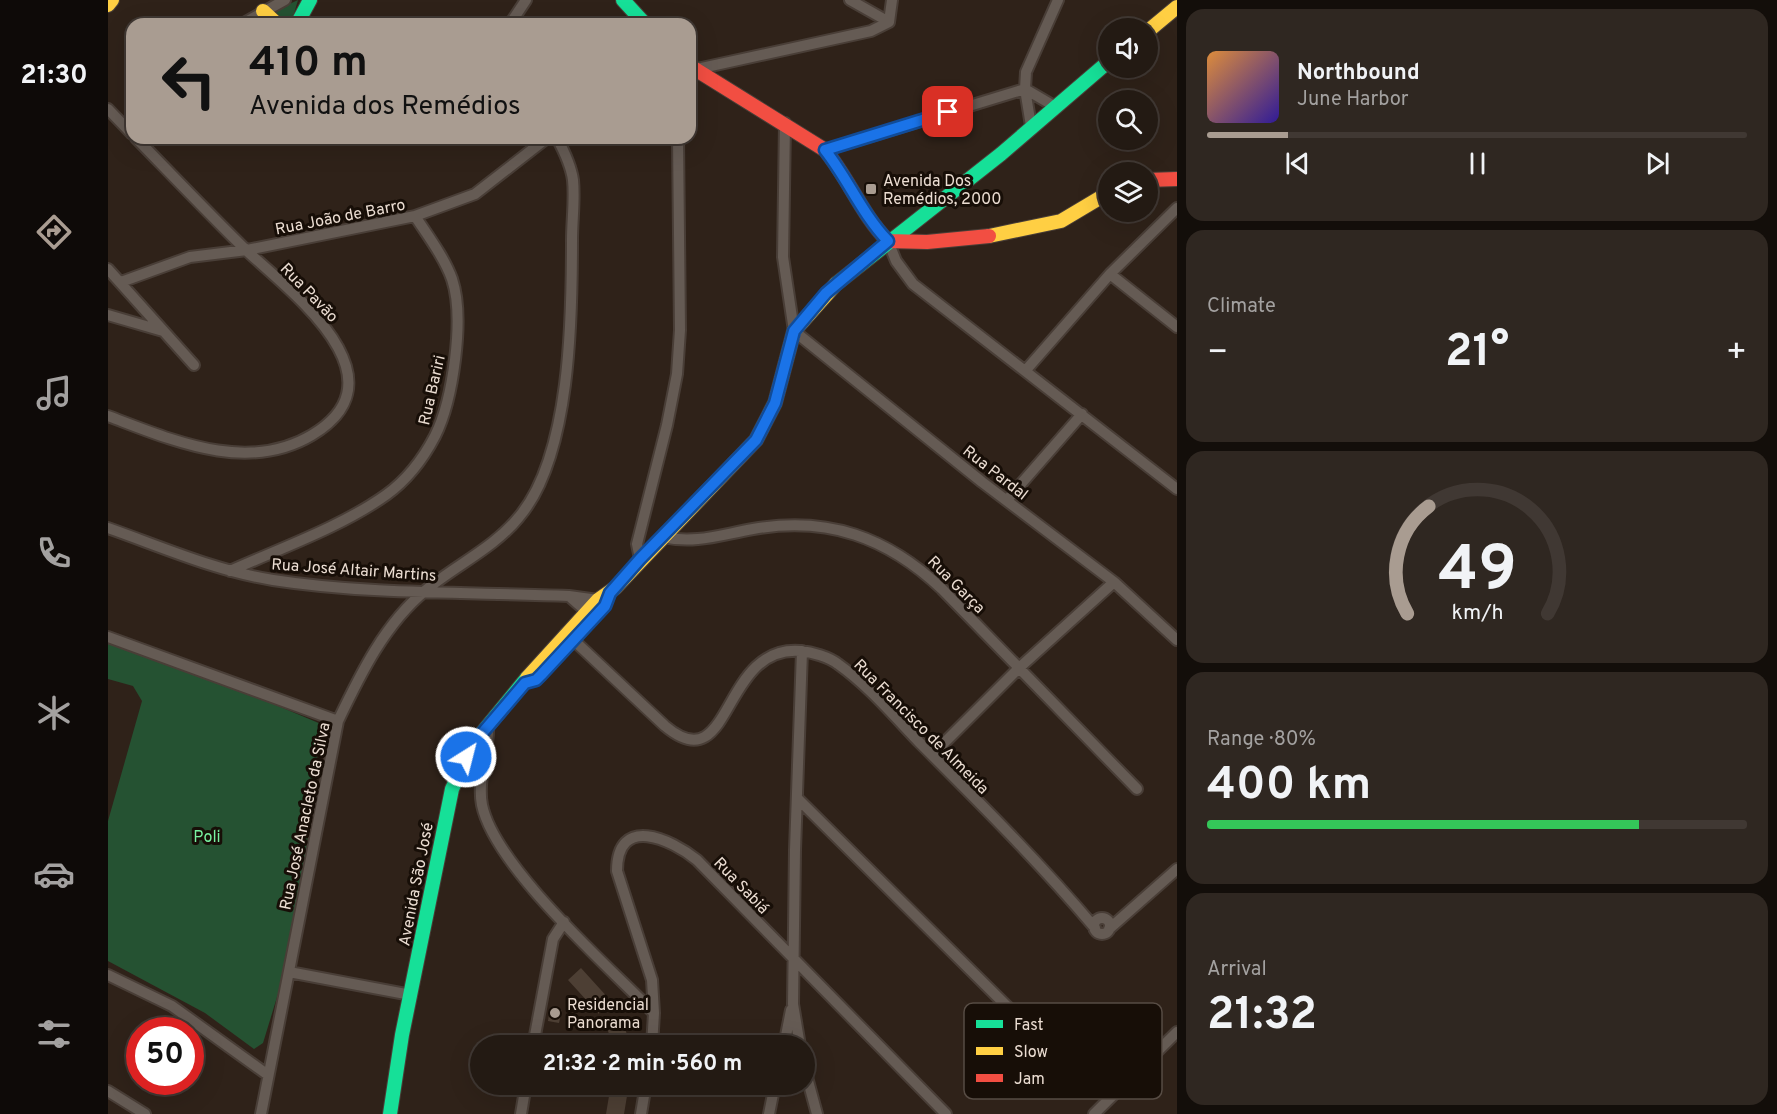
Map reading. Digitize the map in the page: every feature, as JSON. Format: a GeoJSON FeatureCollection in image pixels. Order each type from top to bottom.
{"type":"FeatureCollection","features":[{"type":"Feature","properties":{"kind":"main road"},"geometry":{"type":"LineString","coordinates":[[108,5],[112,0]]}},
{"type":"Feature","properties":{"kind":"main road"},"geometry":{"type":"LineString","coordinates":[[300,18],[310,0]]}},
{"type":"Feature","properties":{"kind":"main road"},"geometry":{"type":"LineString","coordinates":[[623,0],[639,18]]}},
{"type":"Feature","properties":{"kind":"main road"},"geometry":{"type":"LineString","coordinates":[[1158,23],[1177,7]]}},
{"type":"Feature","properties":{"kind":"main road"},"geometry":{"type":"LineString","coordinates":[[263,11],[271,18]]}},
{"type":"Feature","properties":{"kind":"main road"},"geometry":{"type":"LineString","coordinates":[[696,70],[785,123],[825,150],[839,167],[875,228],[888,241],[926,242],[1042,226],[1072,216],[1098,199]]}},
{"type":"Feature","properties":{"kind":"main road","name":"Avenida São José"},"geometry":{"type":"LineString","coordinates":[[390,1114],[402,1035],[452,789],[466,757],[525,683],[536,680],[570,637],[640,559],[756,440],[775,403],[794,331],[826,293],[888,241],[1001,154],[1098,70]]}},
{"type":"Feature","properties":{"kind":"main road"},"geometry":{"type":"LineString","coordinates":[[1158,180],[1177,179]]}},
{"type":"Feature","properties":{"kind":"street"},"geometry":{"type":"LineString","coordinates":[[252,18],[285,0]]}},
{"type":"Feature","properties":{"kind":"street"},"geometry":{"type":"LineString","coordinates":[[514,18],[526,0]]}},
{"type":"Feature","properties":{"kind":"street"},"geometry":{"type":"LineString","coordinates":[[850,0],[890,22]]}},
{"type":"Feature","properties":{"kind":"street"},"geometry":{"type":"LineString","coordinates":[[890,22],[892,0]]}},
{"type":"Feature","properties":{"kind":"street"},"geometry":{"type":"LineString","coordinates":[[1031,126],[1025,89],[1026,72],[1058,0]]}},
{"type":"Feature","properties":{"kind":"street"},"geometry":{"type":"LineString","coordinates":[[696,67],[847,38],[871,32],[890,22]]}},
{"type":"Feature","properties":{"kind":"street"},"geometry":{"type":"LineString","coordinates":[[825,150],[1025,89],[1054,106]]}},
{"type":"Feature","properties":{"kind":"street","name":"Rua Pavão"},"geometry":{"type":"LineString","coordinates":[[108,109],[126,127]]}},
{"type":"Feature","properties":{"kind":"street"},"geometry":{"type":"LineString","coordinates":[[785,123],[783,257],[794,331]]}},
{"type":"Feature","properties":{"kind":"street","name":"Rua Pavão"},"geometry":{"type":"LineString","coordinates":[[108,416],[190,446],[232,452],[259,452],[300,442],[316,432],[337,411],[346,393],[348,376],[332,336],[299,298],[247,250],[143,144]]}},
{"type":"Feature","properties":{"kind":"street","name":"Rua João de Barro"},"geometry":{"type":"LineString","coordinates":[[121,282],[190,257],[247,250],[415,216],[475,194],[539,144]]}},
{"type":"Feature","properties":{"kind":"street","name":"Rua José Anacleto da Silva"},"geometry":{"type":"LineString","coordinates":[[261,1114],[338,721],[362,670],[398,618],[425,591],[504,533],[520,516],[532,497],[547,460],[568,373],[572,287],[573,180],[567,158],[560,144]]}},
{"type":"Feature","properties":{"kind":"street"},"geometry":{"type":"LineString","coordinates":[[640,559],[637,544],[667,425],[677,374],[680,330],[678,144]]}},
{"type":"Feature","properties":{"kind":"street"},"geometry":{"type":"LineString","coordinates":[[1026,370],[1110,274],[1177,208]]}},
{"type":"Feature","properties":{"kind":"street","name":"Rua Bariri"},"geometry":{"type":"LineString","coordinates":[[230,571],[360,512],[386,496],[418,466],[436,434],[448,392],[456,347],[455,291],[447,268],[415,216]]}},
{"type":"Feature","properties":{"kind":"street"},"geometry":{"type":"LineString","coordinates":[[888,241],[896,261],[914,284],[1177,489]]}},
{"type":"Feature","properties":{"kind":"street"},"geometry":{"type":"LineString","coordinates":[[108,269],[194,366]]}},
{"type":"Feature","properties":{"kind":"street"},"geometry":{"type":"LineString","coordinates":[[1110,274],[1177,327]]}},
{"type":"Feature","properties":{"kind":"street"},"geometry":{"type":"LineString","coordinates":[[108,315],[163,331]]}},
{"type":"Feature","properties":{"kind":"street","name":"Rua Pardal"},"geometry":{"type":"LineString","coordinates":[[794,331],[1114,582],[1177,640]]}},
{"type":"Feature","properties":{"kind":"street"},"geometry":{"type":"LineString","coordinates":[[1007,500],[1082,414]]}},
{"type":"Feature","properties":{"kind":"street","name":"Rua Garça"},"geometry":{"type":"LineString","coordinates":[[662,537],[686,542],[777,526],[805,525],[862,536],[917,565],[1137,789]]}},
{"type":"Feature","properties":{"kind":"street","name":"Rua José Altair Martins"},"geometry":{"type":"LineString","coordinates":[[108,528],[230,571],[292,582],[425,591],[569,596],[604,600]]}},
{"type":"Feature","properties":{"kind":"street"},"geometry":{"type":"LineString","coordinates":[[932,755],[1018,668],[1114,582]]}},
{"type":"Feature","properties":{"kind":"street"},"geometry":{"type":"LineString","coordinates":[[569,596],[590,615]]}},
{"type":"Feature","properties":{"kind":"street"},"geometry":{"type":"LineString","coordinates":[[108,637],[338,721]]}},
{"type":"Feature","properties":{"kind":"street","name":"Rua Francisco de Almeida"},"geometry":{"type":"LineString","coordinates":[[570,637],[670,730],[686,739],[694,740],[710,735],[718,727],[737,690],[760,662],[779,652],[802,651],[836,662],[932,755],[1082,913],[1101,924],[1127,912],[1177,869]]}},
{"type":"Feature","properties":{"kind":"street"},"geometry":{"type":"LineString","coordinates":[[798,1035],[793,1004],[793,959],[802,651]]}},
{"type":"Feature","properties":{"kind":"street"},"geometry":{"type":"LineString","coordinates":[[488,727],[481,794],[488,822],[516,867],[564,922],[654,1012],[653,1035]]}},
{"type":"Feature","properties":{"kind":"street"},"geometry":{"type":"LineString","coordinates":[[797,798],[1004,1003]]}},
{"type":"Feature","properties":{"kind":"street","name":"Rua Sabiá"},"geometry":{"type":"LineString","coordinates":[[654,1012],[649,967],[617,871],[619,853],[626,842],[635,837],[668,840],[697,860],[946,1114]]}},
{"type":"Feature","properties":{"kind":"street"},"geometry":{"type":"LineString","coordinates":[[535,1035],[553,939],[564,922]]}},
{"type":"Feature","properties":{"kind":"street"},"geometry":{"type":"LineString","coordinates":[[289,972],[411,995]]}},
{"type":"Feature","properties":{"kind":"street"},"geometry":{"type":"LineString","coordinates":[[108,975],[172,1006],[268,1075]]}},
{"type":"Feature","properties":{"kind":"street"},"geometry":{"type":"LineString","coordinates":[[786,1035],[793,1004]]}},
{"type":"Feature","properties":{"kind":"street"},"geometry":{"type":"LineString","coordinates":[[1162,1047],[1177,1032]]}},
{"type":"Feature","properties":{"kind":"street"},"geometry":{"type":"LineString","coordinates":[[108,1091],[145,1114]]}},
{"type":"Feature","properties":{"kind":"street"},"geometry":{"type":"LineString","coordinates":[[520,1114],[524,1095]]}},
{"type":"Feature","properties":{"kind":"street"},"geometry":{"type":"LineString","coordinates":[[641,1114],[644,1095]]}},
{"type":"Feature","properties":{"kind":"street"},"geometry":{"type":"LineString","coordinates":[[769,1114],[773,1095]]}},
{"type":"Feature","properties":{"kind":"street"},"geometry":{"type":"LineString","coordinates":[[812,1095],[817,1114]]}},
{"type":"Feature","properties":{"kind":"street"},"geometry":{"type":"LineString","coordinates":[[1094,1114],[1109,1099]]}},
{"type":"Feature","properties":{"kind":"green space"},"geometry":{"type":"Polygon","coordinates":[[[298,0],[293,18],[275,18],[270,13],[298,0]]]}},
{"type":"Feature","properties":{"kind":"green space","name":"Poli"},"geometry":{"type":"Polygon","coordinates":[[[108,641],[169,660],[321,724],[296,935],[263,1043],[254,1049],[205,1013],[108,961],[108,821],[142,701],[133,686],[108,679],[108,641]]]}},
{"type":"Feature","properties":{"kind":"building"},"geometry":{"type":"Polygon","coordinates":[[[581,968],[610,1000],[600,1008],[600,1006],[599,1014],[568,980],[581,968]]]}},
{"type":"Feature","properties":{"kind":"building","name":"Residencial Panorama"},"geometry":{"type":"Polygon","coordinates":[[[550,1008],[562,1010],[559,1023],[548,1021],[550,1008]]]}},
{"type":"Feature","properties":{"kind":"building"},"geometry":{"type":"Polygon","coordinates":[[[622,1020],[627,1035],[609,1035],[606,1025],[622,1020]]]}},
{"type":"Feature","properties":{"kind":"building"},"geometry":{"type":"Polygon","coordinates":[[[609,1095],[627,1095],[624,1114],[606,1114],[609,1095]]]}},
{"type":"Feature","properties":{"kind":"traffic: fast"},"geometry":{"type":"LineString","coordinates":[[300,18],[310,0]]}},
{"type":"Feature","properties":{"kind":"traffic: fast"},"geometry":{"type":"LineString","coordinates":[[623,0],[640,18]]}},
{"type":"Feature","properties":{"kind":"traffic: fast"},"geometry":{"type":"LineString","coordinates":[[836,284],[1001,154],[1098,71]]}},
{"type":"Feature","properties":{"kind":"traffic: fast"},"geometry":{"type":"LineString","coordinates":[[390,1114],[402,1035],[452,789],[473,744],[527,678]]}},
{"type":"Feature","properties":{"kind":"traffic: slow"},"geometry":{"type":"LineString","coordinates":[[108,5],[112,0]]}},
{"type":"Feature","properties":{"kind":"traffic: slow"},"geometry":{"type":"LineString","coordinates":[[1158,23],[1177,7]]}},
{"type":"Feature","properties":{"kind":"traffic: slow"},"geometry":{"type":"LineString","coordinates":[[263,11],[271,18]]}},
{"type":"Feature","properties":{"kind":"traffic: slow"},"geometry":{"type":"LineString","coordinates":[[989,236],[1061,221],[1098,199]]}},
{"type":"Feature","properties":{"kind":"traffic: slow"},"geometry":{"type":"LineString","coordinates":[[527,678],[598,600],[615,588],[756,440],[775,403],[794,331],[836,284]]}},
{"type":"Feature","properties":{"kind":"traffic: jam"},"geometry":{"type":"LineString","coordinates":[[696,70],[825,150],[871,220],[888,241],[927,242],[989,236]]}},
{"type":"Feature","properties":{"kind":"traffic: jam"},"geometry":{"type":"LineString","coordinates":[[1158,180],[1177,179]]}},
{"type":"Feature","properties":{"kind":"place","name":"Avenida Dos Remédios, 2000"},"geometry":{"type":"Point","coordinates":[871,189]}},
{"type":"Feature","properties":{"kind":"place","name":"Residencial Panorama"},"geometry":{"type":"Point","coordinates":[555,1013]}},
{"type":"Feature","properties":{"kind":"route"},"geometry":{"type":"LineString","coordinates":[[466,757],[473,744],[525,683],[536,680],[541,675],[605,606],[610,593],[640,559],[756,440],[775,403],[794,331],[826,293],[888,241],[875,228],[839,167],[825,150],[948,112]]}}]}
